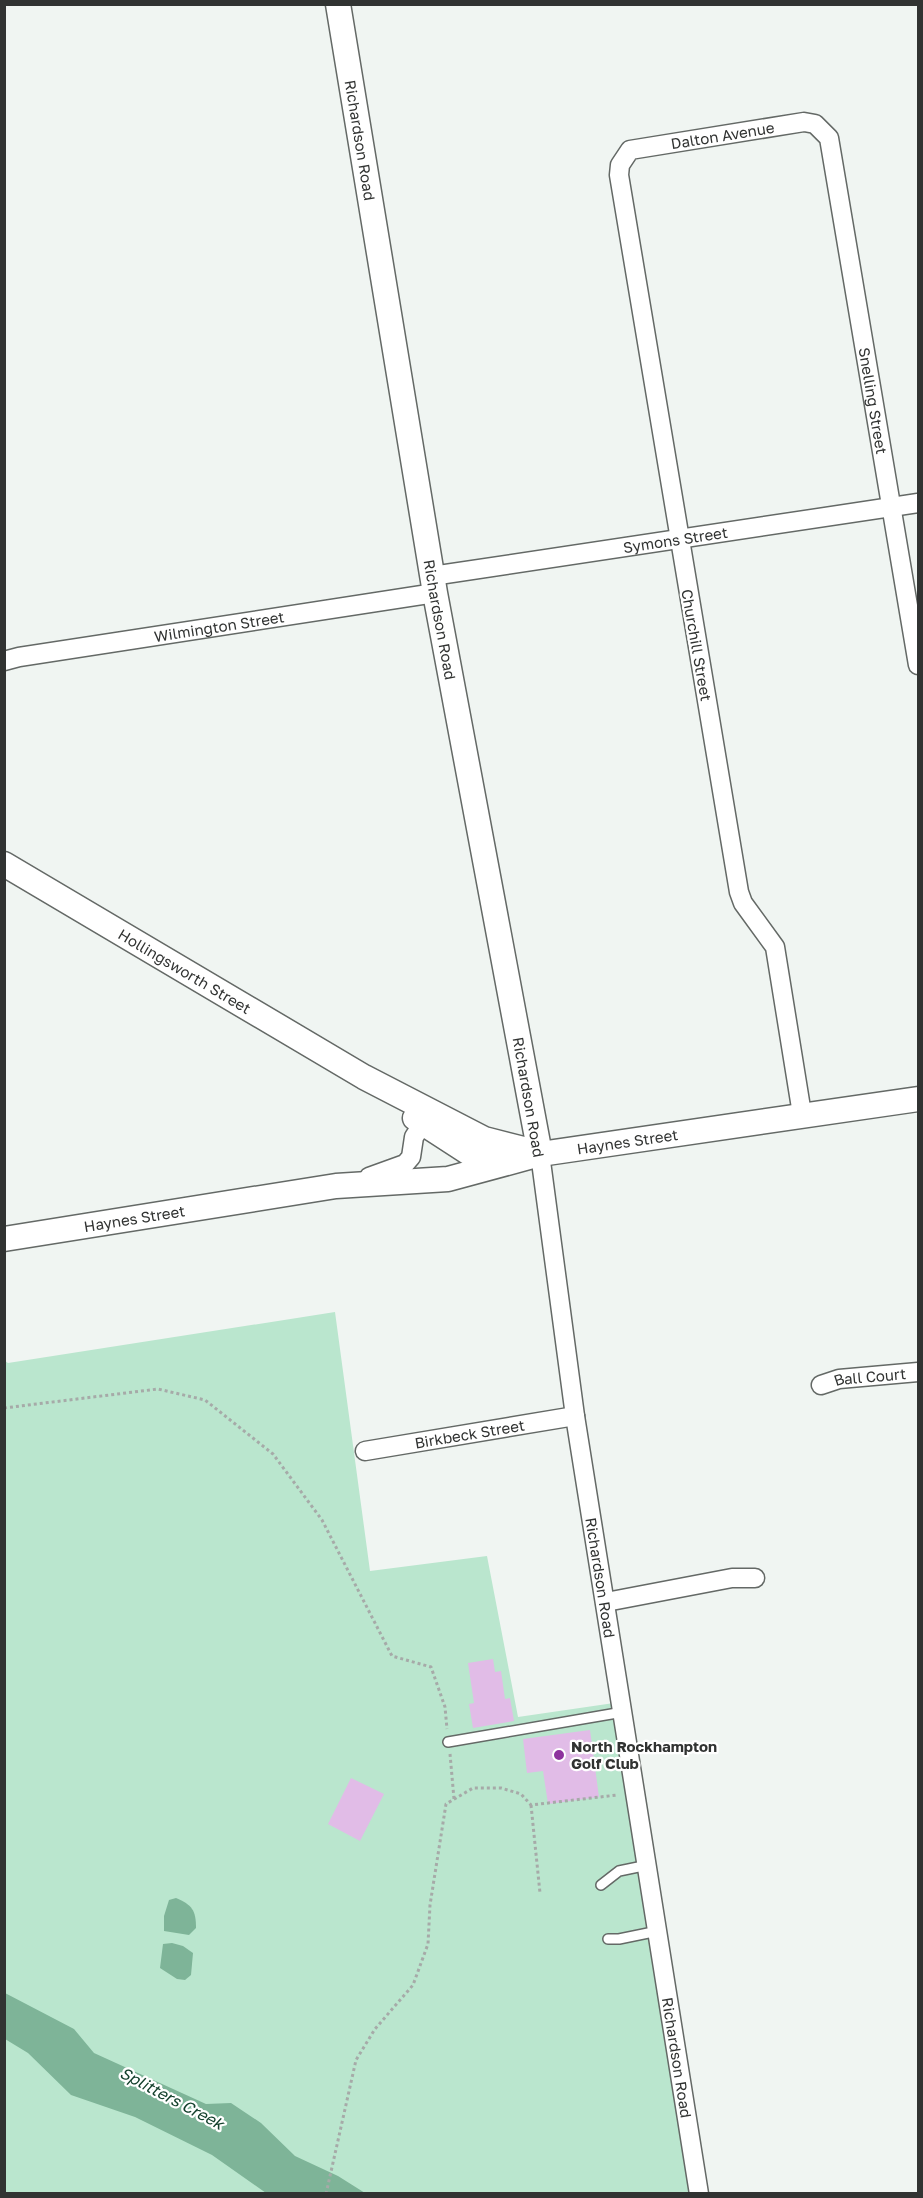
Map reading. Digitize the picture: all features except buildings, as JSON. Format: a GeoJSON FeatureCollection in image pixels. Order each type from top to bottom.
{"type":"FeatureCollection","features":[{"type":"Feature","properties":{"kind":"street","name":"Richardson Road"},"geometry":{"type":"LineString","coordinates":[[338,4],[433,585],[540,1154],[574,1416],[606,1602],[699,2193]]}},
{"type":"Feature","properties":{"kind":"street","name":"Dalton Avenue"},"geometry":{"type":"LineString","coordinates":[[620,165],[630,150],[638,147],[804,122],[815,124],[829,138]]}},
{"type":"Feature","properties":{"kind":"street","name":"Snelling Street"},"geometry":{"type":"LineString","coordinates":[[829,138],[918,665]]}},
{"type":"Feature","properties":{"kind":"street","name":"Churchill Street"},"geometry":{"type":"LineString","coordinates":[[620,165],[619,175],[739,892],[743,903],[775,947],[802,1114]]}},
{"type":"Feature","properties":{"kind":"street","name":"Symons Street"},"geometry":{"type":"LineString","coordinates":[[433,585],[679,538],[918,503]]}},
{"type":"Feature","properties":{"kind":"street","name":"Wilmington Street"},"geometry":{"type":"LineString","coordinates":[[4,661],[433,585]]}},
{"type":"Feature","properties":{"kind":"street","name":"Hollingsworth Street"},"geometry":{"type":"LineString","coordinates":[[4,864],[364,1077],[427,1117],[469,1153],[500,1163]]}},
{"type":"Feature","properties":{"kind":"street","name":"Haynes Street"},"geometry":{"type":"LineString","coordinates":[[4,1239],[336,1186],[448,1179],[472,1174],[500,1163],[540,1154],[802,1114],[918,1100]]}},
{"type":"Feature","properties":{"kind":"street","name":"Haynes Street"},"geometry":{"type":"LineString","coordinates":[[336,1186],[405,1164],[411,1157],[414,1137],[427,1117]]}},
{"type":"Feature","properties":{"kind":"street","name":"Hollingsworth Street"},"geometry":{"type":"LineString","coordinates":[[427,1117],[484,1139],[540,1154]]}},
{"type":"Feature","properties":{"kind":"street","name":"Ball Court"},"geometry":{"type":"LineString","coordinates":[[821,1384],[839,1379],[918,1372]]}},
{"type":"Feature","properties":{"kind":"street","name":"Birkbeck Street"},"geometry":{"type":"LineString","coordinates":[[365,1451],[574,1416]]}},
{"type":"Feature","properties":{"kind":"street"},"geometry":{"type":"LineString","coordinates":[[606,1602],[732,1578],[755,1578]]}},
{"type":"Feature","properties":{"kind":"lane"},"geometry":{"type":"LineString","coordinates":[[448,1742],[623,1712]]}},
{"type":"Feature","properties":{"kind":"lane"},"geometry":{"type":"LineString","coordinates":[[601,1885],[619,1871],[648,1865]]}},
{"type":"Feature","properties":{"kind":"lane"},"geometry":{"type":"LineString","coordinates":[[608,1939],[658,1932]]}},
{"type":"Feature","properties":{"kind":"path"},"geometry":{"type":"LineString","coordinates":[[4,1408],[158,1389],[205,1400],[273,1454],[322,1520],[392,1656],[432,1667],[445,1707],[454,1799]]}},
{"type":"Feature","properties":{"kind":"path"},"geometry":{"type":"LineString","coordinates":[[326,2193],[356,2061],[375,2029],[413,1985],[428,1944],[430,1905],[446,1804],[473,1788],[501,1788],[521,1794],[531,1805],[540,1893]]}},
{"type":"Feature","properties":{"kind":"path"},"geometry":{"type":"LineString","coordinates":[[531,1805],[618,1795]]}},
{"type":"Feature","properties":{"kind":"shaded area","name":"North Rockhampton Golf Club"},"geometry":{"type":"Polygon","coordinates":[[[335,1312],[370,1571],[487,1556],[518,1717],[614,1703],[691,2193],[5,2194],[5,1361],[8,1363],[335,1312]]]}},
{"type":"Feature","properties":{"kind":"water"},"geometry":{"type":"Polygon","coordinates":[[[176,1898],[186,1903],[194,1912],[196,1928],[189,1935],[164,1931],[164,1916],[169,1900],[176,1898]]]}},
{"type":"Feature","properties":{"kind":"water"},"geometry":{"type":"Polygon","coordinates":[[[172,1943],[183,1946],[193,1953],[191,1975],[185,1980],[177,1979],[160,1968],[163,1944],[172,1943]]]}},
{"type":"Feature","properties":{"kind":"water","name":"Splitters Creek"},"geometry":{"type":"Polygon","coordinates":[[[5,1993],[74,2029],[94,2053],[206,2104],[231,2103],[261,2123],[295,2156],[338,2176],[365,2193],[266,2193],[212,2155],[135,2117],[71,2095],[28,2053],[5,2039],[5,1993]]]}},
{"type":"Feature","properties":{"kind":"place","name":"North Rockhampton Golf Club"},"geometry":{"type":"Point","coordinates":[559,1755]}}]}
